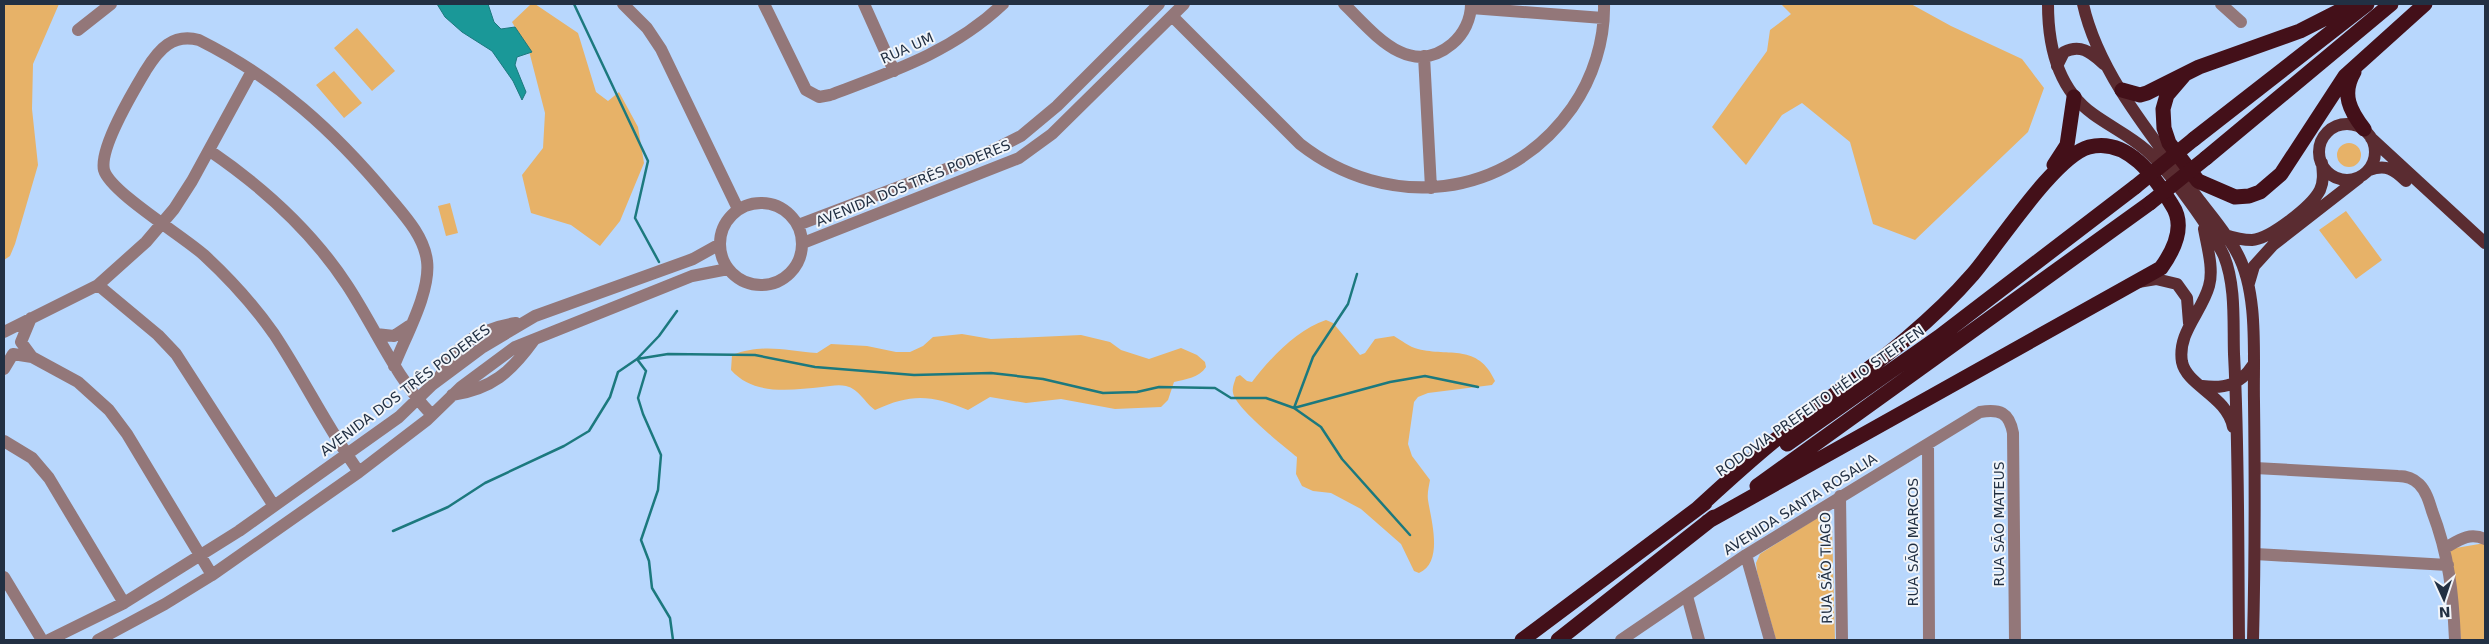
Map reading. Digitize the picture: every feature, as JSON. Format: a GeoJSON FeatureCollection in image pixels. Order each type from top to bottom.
{"type":"FeatureCollection","features":[{"type":"Feature","properties":{"kind":"highway"},"geometry":{"type":"LineString","coordinates":[[2122,90],[2140,94],[2147,93],[2185,74],[2300,31],[2353,4]]}},
{"type":"Feature","properties":{"kind":"highway","name":"RODOVIA PREFEITO HÉLIO STEFFEN"},"geometry":{"type":"LineString","coordinates":[[1522,640],[1697,509],[1939,337],[2136,187],[2194,139],[2367,4]]}},
{"type":"Feature","properties":{"kind":"highway"},"geometry":{"type":"LineString","coordinates":[[1558,640],[1707,522],[2150,203],[2391,4]]}},
{"type":"Feature","properties":{"kind":"highway"},"geometry":{"type":"LineString","coordinates":[[2185,74],[2167,95],[2163,109],[2164,128],[2169,143],[2198,181],[2235,197],[2249,196],[2260,192],[2281,174],[2340,82],[2364,57],[2425,4]]}},
{"type":"Feature","properties":{"kind":"highway"},"geometry":{"type":"LineString","coordinates":[[2364,57],[2350,78],[2347,96],[2349,107],[2367,134]]}},
{"type":"Feature","properties":{"kind":"highway"},"geometry":{"type":"LineString","coordinates":[[2027,206],[2067,145],[2074,97]]}},
{"type":"Feature","properties":{"kind":"highway"},"geometry":{"type":"LineString","coordinates":[[1697,509],[1773,442],[1903,342],[1972,276],[2043,184],[2066,161],[2086,148],[2095,146],[2114,148],[2137,159],[2174,207],[2178,229],[2176,243],[2161,268],[1707,522]]}},
{"type":"Feature","properties":{"kind":"main road"},"geometry":{"type":"LineString","coordinates":[[2048,4],[2050,40],[2058,66],[2074,97],[2092,114],[2130,137],[2158,162],[2203,221],[2223,255],[2229,274],[2236,383],[2239,640]]}},
{"type":"Feature","properties":{"kind":"main road"},"geometry":{"type":"LineString","coordinates":[[2084,4],[2091,33],[2132,107],[2237,252],[2249,283],[2255,468],[2253,640]]}},
{"type":"Feature","properties":{"kind":"main road"},"geometry":{"type":"LineString","coordinates":[[2058,66],[2064,52],[2077,48],[2085,49],[2109,68]]}},
{"type":"Feature","properties":{"kind":"main road"},"geometry":{"type":"LineString","coordinates":[[2225,234],[2237,239],[2252,240],[2271,233],[2314,199],[2322,184],[2320,146],[2330,130],[2346,124],[2367,134],[2485,243]]}},
{"type":"Feature","properties":{"kind":"main road"},"geometry":{"type":"LineString","coordinates":[[2249,283],[2254,266],[2273,245],[2365,173],[2374,160],[2375,148],[2367,134]]}},
{"type":"Feature","properties":{"kind":"main road"},"geometry":{"type":"LineString","coordinates":[[2322,163],[2334,176],[2352,180],[2379,166],[2394,170],[2485,252]]}},
{"type":"Feature","properties":{"kind":"main road"},"geometry":{"type":"LineString","coordinates":[[2203,221],[2210,274],[2209,287],[2183,340],[2182,363],[2191,378],[2202,386],[2230,415],[2236,440]]}},
{"type":"Feature","properties":{"kind":"main road"},"geometry":{"type":"LineString","coordinates":[[2138,282],[2156,280],[2176,284],[2187,298],[2189,328]]}},
{"type":"Feature","properties":{"kind":"main road"},"geometry":{"type":"LineString","coordinates":[[2202,386],[2216,388],[2236,383],[2247,374],[2253,365]]}},
{"type":"Feature","properties":{"kind":"street"},"geometry":{"type":"LineString","coordinates":[[78,30],[111,4]]}},
{"type":"Feature","properties":{"kind":"street"},"geometry":{"type":"LineString","coordinates":[[623,4],[647,28],[661,49],[738,209]]}},
{"type":"Feature","properties":{"kind":"street","name":"RUA UM"},"geometry":{"type":"LineString","coordinates":[[764,4],[799,78],[811,95],[819,97],[830,95],[894,71],[955,42],[983,23],[1003,4]]}},
{"type":"Feature","properties":{"kind":"street"},"geometry":{"type":"LineString","coordinates":[[864,4],[894,71]]}},
{"type":"Feature","properties":{"kind":"street","name":"AVENIDA DOS TRÊS PODERES"},"geometry":{"type":"LineString","coordinates":[[798,225],[983,156],[1021,136],[1057,106],[1159,4]]}},
{"type":"Feature","properties":{"kind":"street","name":"AVENIDA DOS TRÊS PODERES"},"geometry":{"type":"LineString","coordinates":[[803,243],[1019,158],[1052,134],[1184,4]]}},
{"type":"Feature","properties":{"kind":"street"},"geometry":{"type":"LineString","coordinates":[[1344,4],[1386,45],[1400,53],[1424,56],[1440,52],[1459,38],[1467,24],[1471,6],[1603,18]]}},
{"type":"Feature","properties":{"kind":"street"},"geometry":{"type":"LineString","coordinates":[[1172,16],[1300,144],[1314,155],[1340,171],[1370,181],[1400,187],[1431,188],[1462,183],[1491,174],[1519,159],[1550,135],[1575,103],[1587,81],[1600,42],[1604,4]]}},
{"type":"Feature","properties":{"kind":"street"},"geometry":{"type":"LineString","coordinates":[[2221,4],[2241,22]]}},
{"type":"Feature","properties":{"kind":"street"},"geometry":{"type":"LineString","coordinates":[[358,472],[274,335],[250,301],[199,251],[115,186],[108,178],[104,167],[104,153],[145,72],[167,44],[191,38],[211,46],[296,101],[355,156],[417,234],[424,249],[427,273],[425,289],[394,366]]}},
{"type":"Feature","properties":{"kind":"street"},"geometry":{"type":"LineString","coordinates":[[1424,56],[1431,188]]}},
{"type":"Feature","properties":{"kind":"street"},"geometry":{"type":"LineString","coordinates":[[4,332],[98,285],[163,223],[210,151],[252,71]]}},
{"type":"Feature","properties":{"kind":"street"},"geometry":{"type":"LineString","coordinates":[[210,151],[252,180],[305,230],[348,286],[394,366],[417,399],[432,415]]}},
{"type":"Feature","properties":{"kind":"street"},"geometry":{"type":"LineString","coordinates":[[765,203],[778,206],[790,214],[798,225],[803,243],[801,256],[796,268],[786,277],[775,283],[749,284],[738,278],[728,269],[722,257],[720,244],[725,224],[738,209],[751,204],[765,203]]}},
{"type":"Feature","properties":{"kind":"street","name":"AVENIDA DOS TRÊS PODERES"},"geometry":{"type":"LineString","coordinates":[[49,640],[124,603],[200,556],[400,417],[437,381],[512,328],[526,321],[693,259],[720,244]]}},
{"type":"Feature","properties":{"kind":"street"},"geometry":{"type":"LineString","coordinates":[[98,640],[165,604],[212,575],[358,472],[432,415],[457,391],[482,371],[522,344],[692,276],[728,269]]}},
{"type":"Feature","properties":{"kind":"street"},"geometry":{"type":"LineString","coordinates":[[98,285],[158,335],[176,354],[274,506]]}},
{"type":"Feature","properties":{"kind":"street"},"geometry":{"type":"LineString","coordinates":[[8,353],[17,351],[31,318]]}},
{"type":"Feature","properties":{"kind":"street"},"geometry":{"type":"LineString","coordinates":[[437,381],[451,356],[469,341],[490,329],[526,321]]}},
{"type":"Feature","properties":{"kind":"street"},"geometry":{"type":"LineString","coordinates":[[376,334],[394,336],[411,324]]}},
{"type":"Feature","properties":{"kind":"street"},"geometry":{"type":"LineString","coordinates":[[512,328],[522,344]]}},
{"type":"Feature","properties":{"kind":"street"},"geometry":{"type":"LineString","coordinates":[[4,332],[14,332],[32,357]]}},
{"type":"Feature","properties":{"kind":"street"},"geometry":{"type":"LineString","coordinates":[[457,391],[478,390],[503,375],[520,359],[535,338]]}},
{"type":"Feature","properties":{"kind":"street"},"geometry":{"type":"LineString","coordinates":[[8,353],[32,357],[78,382],[109,410],[127,434],[212,575]]}},
{"type":"Feature","properties":{"kind":"street"},"geometry":{"type":"LineString","coordinates":[[4,369],[8,353]]}},
{"type":"Feature","properties":{"kind":"street"},"geometry":{"type":"LineString","coordinates":[[472,355],[482,371]]}},
{"type":"Feature","properties":{"kind":"street"},"geometry":{"type":"LineString","coordinates":[[450,372],[457,391]]}},
{"type":"Feature","properties":{"kind":"street","name":"AVENIDA SANTA ROSALIA"},"geometry":{"type":"LineString","coordinates":[[1624,639],[1746,554],[1840,496],[1980,412],[2002,412]]}},
{"type":"Feature","properties":{"kind":"street","name":"RUA SÃO MATEUS"},"geometry":{"type":"LineString","coordinates":[[2002,412],[2011,421],[2013,433],[2015,640]]}},
{"type":"Feature","properties":{"kind":"street"},"geometry":{"type":"LineString","coordinates":[[4,441],[32,458],[49,478],[124,603]]}},
{"type":"Feature","properties":{"kind":"street","name":"RUA SÃO MARCOS"},"geometry":{"type":"LineString","coordinates":[[1928,444],[1929,640]]}},
{"type":"Feature","properties":{"kind":"street"},"geometry":{"type":"LineString","coordinates":[[2255,468],[2408,477],[2418,482],[2425,491],[2445,548],[2452,586],[2455,640]]}},
{"type":"Feature","properties":{"kind":"street","name":"RUA SÃO TIAGO"},"geometry":{"type":"LineString","coordinates":[[1840,496],[1842,640]]}},
{"type":"Feature","properties":{"kind":"street"},"geometry":{"type":"LineString","coordinates":[[2445,548],[2468,536],[2477,536],[2485,539]]}},
{"type":"Feature","properties":{"kind":"street"},"geometry":{"type":"LineString","coordinates":[[1746,554],[1770,640]]}},
{"type":"Feature","properties":{"kind":"street"},"geometry":{"type":"LineString","coordinates":[[2255,554],[2448,565]]}},
{"type":"Feature","properties":{"kind":"street"},"geometry":{"type":"LineString","coordinates":[[4,577],[42,640]]}},
{"type":"Feature","properties":{"kind":"street"},"geometry":{"type":"LineString","coordinates":[[1687,596],[1699,640]]}},
{"type":"Feature","properties":{"kind":"shaded area"},"geometry":{"type":"Polygon","coordinates":[[[4,4],[59,4],[33,64],[32,109],[38,165],[15,244],[10,256],[4,260],[4,4]]]}},
{"type":"Feature","properties":{"kind":"shaded area"},"geometry":{"type":"Polygon","coordinates":[[[437,4],[488,4],[494,22],[501,29],[515,27],[532,52],[517,57],[515,65],[526,92],[522,100],[513,81],[492,51],[462,32],[445,17],[437,4]]]}},
{"type":"Feature","properties":{"kind":"shaded area"},"geometry":{"type":"Polygon","coordinates":[[[531,4],[535,4],[578,33],[596,92],[608,101],[619,92],[638,127],[644,163],[620,221],[600,246],[571,225],[531,213],[522,175],[543,148],[545,113],[529,51],[512,22],[531,4]]]}},
{"type":"Feature","properties":{"kind":"shaded area"},"geometry":{"type":"Polygon","coordinates":[[[1781,4],[1911,4],[1951,26],[2022,59],[2044,88],[2028,132],[1915,240],[1873,224],[1850,142],[1802,103],[1782,115],[1746,165],[1712,127],[1767,51],[1770,30],[1791,14],[1781,4]]]}},
{"type":"Feature","properties":{"kind":"shaded area"},"geometry":{"type":"Polygon","coordinates":[[[357,28],[395,71],[372,91],[334,48],[357,28]]]}},
{"type":"Feature","properties":{"kind":"shaded area"},"geometry":{"type":"Polygon","coordinates":[[[334,71],[362,103],[344,118],[316,85],[334,71]]]}},
{"type":"Feature","properties":{"kind":"shaded area"},"geometry":{"type":"Polygon","coordinates":[[[2349,143],[2354,144],[2360,150],[2360,160],[2354,166],[2349,167],[2344,166],[2338,160],[2337,155],[2338,150],[2344,144],[2349,143]]]}},
{"type":"Feature","properties":{"kind":"shaded area"},"geometry":{"type":"Polygon","coordinates":[[[450,203],[458,233],[446,236],[438,206],[450,203]]]}},
{"type":"Feature","properties":{"kind":"shaded area"},"geometry":{"type":"Polygon","coordinates":[[[2346,211],[2382,260],[2356,279],[2319,230],[2346,211]]]}},
{"type":"Feature","properties":{"kind":"shaded area"},"geometry":{"type":"Polygon","coordinates":[[[1326,320],[1333,323],[1360,355],[1365,353],[1375,339],[1394,336],[1418,349],[1471,356],[1488,369],[1495,381],[1492,385],[1428,393],[1418,397],[1414,402],[1408,444],[1412,456],[1430,480],[1428,497],[1434,540],[1431,560],[1427,568],[1419,573],[1414,571],[1401,544],[1361,509],[1331,493],[1313,491],[1302,486],[1296,474],[1297,457],[1253,419],[1234,396],[1233,389],[1236,377],[1240,375],[1247,381],[1252,382],[1285,345],[1305,330],[1326,320]]]}},
{"type":"Feature","properties":{"kind":"shaded area"},"geometry":{"type":"Polygon","coordinates":[[[962,334],[991,339],[1081,335],[1110,342],[1121,350],[1149,359],[1181,348],[1197,355],[1205,362],[1206,367],[1196,376],[1174,382],[1168,400],[1161,407],[1115,409],[1061,399],[1026,403],[990,397],[968,410],[943,401],[922,398],[900,401],[875,410],[855,390],[846,386],[837,385],[786,390],[762,388],[740,378],[731,370],[732,355],[755,349],[817,353],[831,344],[867,346],[896,352],[910,352],[923,346],[933,337],[962,334]]]}},
{"type":"Feature","properties":{"kind":"shaded area"},"geometry":{"type":"Polygon","coordinates":[[[1824,517],[1829,520],[1832,526],[1835,640],[1776,640],[1756,563],[1760,554],[1817,518],[1824,517]]]}},
{"type":"Feature","properties":{"kind":"shaded area"},"geometry":{"type":"Polygon","coordinates":[[[2485,543],[2485,640],[2461,640],[2450,549],[2485,543]]]}},
{"type":"Feature","properties":{"kind":"waterway"},"geometry":{"type":"LineString","coordinates":[[574,4],[648,161],[635,218],[659,262]]}},
{"type":"Feature","properties":{"kind":"waterway"},"geometry":{"type":"LineString","coordinates":[[1294,408],[1313,357],[1348,304],[1357,274]]}},
{"type":"Feature","properties":{"kind":"waterway"},"geometry":{"type":"LineString","coordinates":[[677,311],[659,336],[637,359],[668,354],[755,355],[815,367],[914,375],[991,373],[1043,379],[1103,393],[1137,392],[1159,387],[1215,388],[1231,398],[1266,398],[1294,408],[1321,427],[1342,459],[1410,535]]}},
{"type":"Feature","properties":{"kind":"waterway"},"geometry":{"type":"LineString","coordinates":[[393,531],[448,507],[485,483],[564,446],[589,431],[610,397],[618,372],[637,359],[646,371],[638,398],[661,455],[658,490],[641,540],[649,561],[652,588],[670,618],[673,640]]}},
{"type":"Feature","properties":{"kind":"waterway"},"geometry":{"type":"LineString","coordinates":[[1294,408],[1390,382],[1425,376],[1478,387]]}}]}
